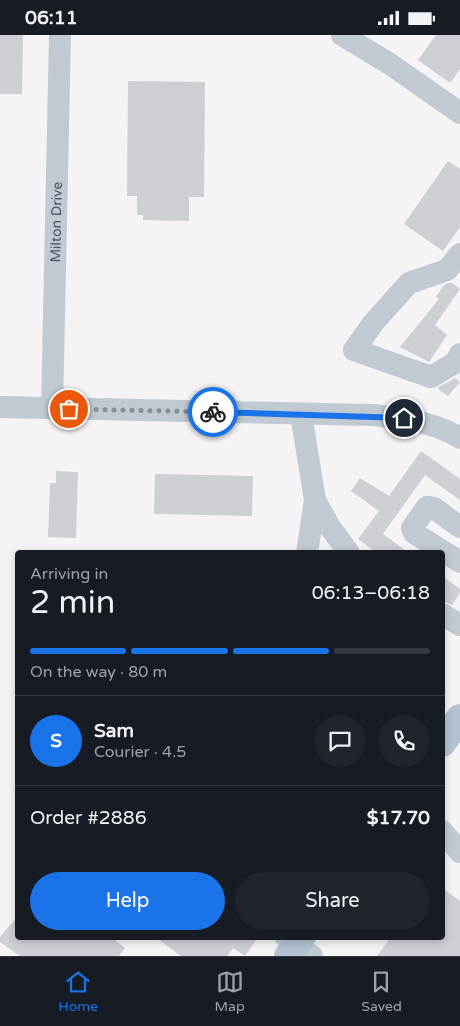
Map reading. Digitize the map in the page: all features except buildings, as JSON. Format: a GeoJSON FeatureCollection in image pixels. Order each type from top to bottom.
{"type":"FeatureCollection","features":[{"type":"Feature","properties":{"kind":"street","name":"Milton Drive"},"geometry":{"type":"LineString","coordinates":[[52,408],[60,35]]}},
{"type":"Feature","properties":{"kind":"street"},"geometry":{"type":"LineString","coordinates":[[342,35],[457,104]]}},
{"type":"Feature","properties":{"kind":"street"},"geometry":{"type":"LineString","coordinates":[[458,262],[447,270],[410,283],[374,322],[354,350],[431,377],[456,362],[460,355]]}},
{"type":"Feature","properties":{"kind":"street"},"geometry":{"type":"LineString","coordinates":[[0,407],[404,418],[452,433],[460,438]]}},
{"type":"Feature","properties":{"kind":"street"},"geometry":{"type":"LineString","coordinates":[[301,414],[315,500],[307,550]]}},
{"type":"Feature","properties":{"kind":"street"},"geometry":{"type":"LineString","coordinates":[[315,500],[330,527],[347,550]]}},
{"type":"Feature","properties":{"kind":"street"},"geometry":{"type":"LineString","coordinates":[[441,550],[414,533],[412,527],[427,507],[434,508],[460,527]]}},
{"type":"Feature","properties":{"kind":"street"},"geometry":{"type":"LineString","coordinates":[[445,553],[460,562]]}},
{"type":"Feature","properties":{"kind":"street"},"geometry":{"type":"LineString","coordinates":[[445,616],[460,625]]}},
{"type":"Feature","properties":{"kind":"street"},"geometry":{"type":"LineString","coordinates":[[445,834],[460,852]]}},
{"type":"Feature","properties":{"kind":"way so far"},"geometry":{"type":"LineString","coordinates":[[69,409],[213,412]]}},
{"type":"Feature","properties":{"kind":"route"},"geometry":{"type":"LineString","coordinates":[[213,412],[373,415],[404,418]]}}]}
